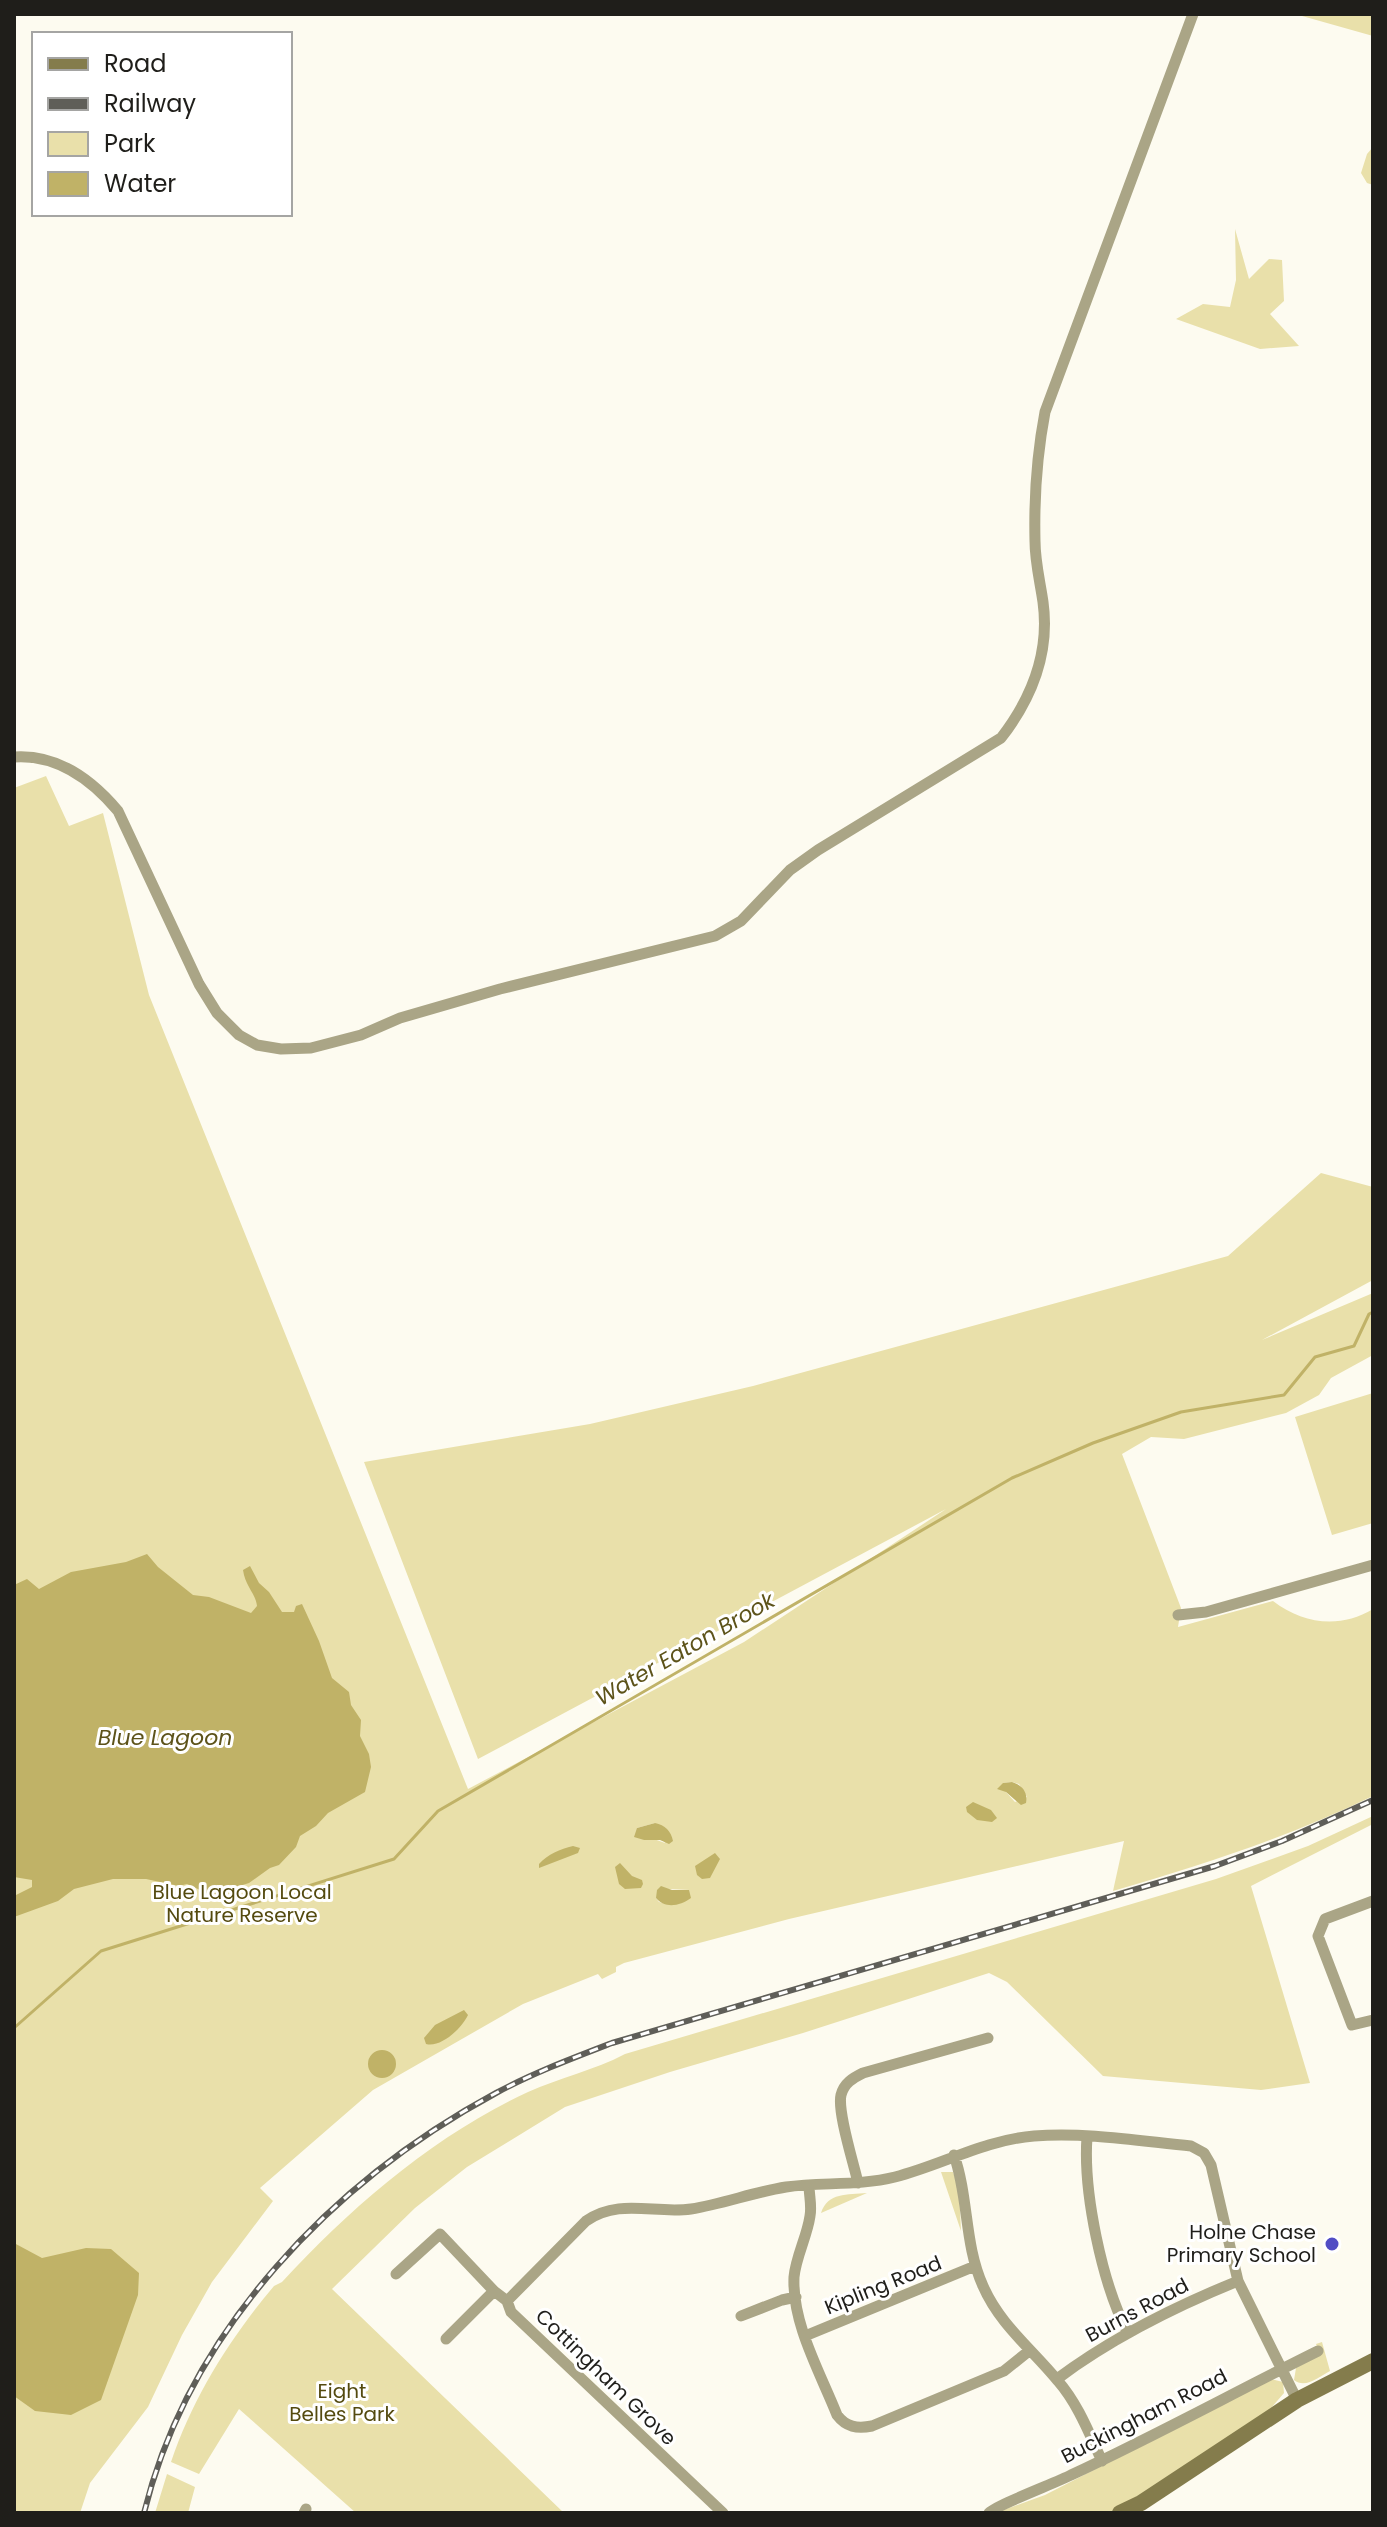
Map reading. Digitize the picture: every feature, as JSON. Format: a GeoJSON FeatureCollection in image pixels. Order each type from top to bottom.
{"type":"FeatureCollection","features":[{"type":"Feature","properties":{"kind":"main road"},"geometry":{"type":"LineString","coordinates":[[1120,2513],[1141,2503],[1297,2400],[1373,2361]]}},
{"type":"Feature","properties":{"kind":"street"},"geometry":{"type":"LineString","coordinates":[[14,757],[49,760],[72,770],[104,794],[118,811],[199,984],[217,1013],[239,1035],[257,1045],[281,1049],[311,1048],[361,1035],[400,1018],[500,989],[715,936],[741,921],[790,870],[1001,738],[1020,714],[1036,681],[1045,639],[1044,604],[1035,540],[1039,444],[1045,412],[1193,14]]}},
{"type":"Feature","properties":{"kind":"street"},"geometry":{"type":"LineString","coordinates":[[1178,1615],[1206,1612],[1373,1565]]}},
{"type":"Feature","properties":{"kind":"street"},"geometry":{"type":"LineString","coordinates":[[1373,1901],[1325,1919],[1318,1936],[1352,2025],[1373,2020]]}},
{"type":"Feature","properties":{"kind":"street"},"geometry":{"type":"LineString","coordinates":[[858,2183],[841,2106],[844,2086],[863,2073],[988,2038]]}},
{"type":"Feature","properties":{"kind":"street"},"geometry":{"type":"LineString","coordinates":[[507,2301],[586,2221],[597,2213],[623,2207],[670,2211],[693,2209],[783,2188],[858,2183],[910,2172],[1009,2139],[1034,2136],[1191,2146],[1204,2153],[1211,2165],[1238,2281],[1297,2400]]}},
{"type":"Feature","properties":{"kind":"street"},"geometry":{"type":"LineString","coordinates":[[1087,2137],[1087,2188],[1112,2299],[1128,2333]]}},
{"type":"Feature","properties":{"kind":"street"},"geometry":{"type":"LineString","coordinates":[[954,2155],[963,2181],[969,2242],[975,2266],[996,2311],[1075,2403],[1102,2461]]}},
{"type":"Feature","properties":{"kind":"street"},"geometry":{"type":"LineString","coordinates":[[809,2185],[810,2216],[794,2277],[796,2297],[805,2336],[842,2422],[861,2428],[872,2426],[1004,2371],[1029,2351]]}},
{"type":"Feature","properties":{"kind":"street","name":"Cottingham Grove"},"geometry":{"type":"LineString","coordinates":[[396,2274],[440,2234],[507,2301],[511,2312],[723,2513]]}},
{"type":"Feature","properties":{"kind":"street","name":"Kipling Road"},"geometry":{"type":"LineString","coordinates":[[805,2336],[975,2266]]}},
{"type":"Feature","properties":{"kind":"street","name":"Burns Road"},"geometry":{"type":"LineString","coordinates":[[1057,2379],[1128,2333],[1189,2301],[1238,2281]]}},
{"type":"Feature","properties":{"kind":"street"},"geometry":{"type":"LineString","coordinates":[[446,2339],[494,2291]]}},
{"type":"Feature","properties":{"kind":"street"},"geometry":{"type":"LineString","coordinates":[[741,2316],[796,2297]]}},
{"type":"Feature","properties":{"kind":"street","name":"Buckingham Road"},"geometry":{"type":"LineString","coordinates":[[989,2513],[993,2507],[1031,2494],[1102,2461],[1318,2351]]}},
{"type":"Feature","properties":{"kind":"green space"},"geometry":{"type":"Polygon","coordinates":[[[1295,14],[1373,14],[1373,36],[1295,14]]]}},
{"type":"Feature","properties":{"kind":"green space"},"geometry":{"type":"Polygon","coordinates":[[[1373,147],[1373,185],[1367,183],[1361,173],[1367,154],[1373,147]]]}},
{"type":"Feature","properties":{"kind":"green space"},"geometry":{"type":"Polygon","coordinates":[[[1235,229],[1249,279],[1269,259],[1282,260],[1284,301],[1270,314],[1299,346],[1260,349],[1176,319],[1203,304],[1230,307],[1236,280],[1235,229]]]}},
{"type":"Feature","properties":{"kind":"green space","name":"Blue Lagoon Local Nature Reserve"},"geometry":{"type":"Polygon","coordinates":[[[46,776],[69,826],[103,813],[149,995],[468,1789],[744,1642],[946,1509],[478,1759],[364,1462],[590,1424],[753,1386],[1228,1256],[1321,1173],[1373,1187],[1373,1280],[1262,1340],[1373,1293],[1373,1355],[1331,1378],[1319,1395],[1286,1413],[1184,1439],[1151,1437],[1122,1454],[1181,1608],[1178,1627],[1273,1601],[1297,1615],[1322,1621],[1348,1619],[1373,1609],[1373,1796],[1245,1849],[1113,1891],[1124,1841],[789,1919],[624,1963],[616,1967],[616,1972],[602,1979],[598,1974],[523,2004],[373,2090],[260,2188],[273,2201],[212,2282],[182,2335],[148,2407],[90,2483],[80,2513],[14,2513],[14,788],[46,776]],[[1003,1783],[1015,1802],[1027,1797],[1019,1784],[1003,1783]],[[655,1823],[637,1828],[644,1840],[654,1839],[665,1843],[655,1823]],[[668,1889],[656,1898],[671,1905],[689,1890],[668,1889]]]}},
{"type":"Feature","properties":{"kind":"green space"},"geometry":{"type":"Polygon","coordinates":[[[1373,1393],[1373,1523],[1332,1535],[1295,1417],[1373,1393]]]}},
{"type":"Feature","properties":{"kind":"green space","name":"Eight Belles Park"},"geometry":{"type":"Polygon","coordinates":[[[1373,1816],[1373,1824],[1251,1886],[1310,2083],[1261,2090],[1103,2076],[1007,1982],[989,1973],[565,2107],[467,2167],[415,2208],[332,2289],[564,2513],[356,2513],[239,2409],[199,2474],[171,2462],[190,2414],[214,2369],[242,2326],[274,2286],[282,2282],[336,2227],[396,2175],[427,2151],[494,2109],[528,2092],[625,2054],[1216,1879],[1308,1846],[1373,1816]]]}},
{"type":"Feature","properties":{"kind":"green space"},"geometry":{"type":"Polygon","coordinates":[[[941,2172],[953,2172],[959,2188],[961,2231],[941,2172]]]}},
{"type":"Feature","properties":{"kind":"green space"},"geometry":{"type":"Polygon","coordinates":[[[867,2193],[821,2213],[833,2198],[867,2193]]]}},
{"type":"Feature","properties":{"kind":"green space"},"geometry":{"type":"Polygon","coordinates":[[[1322,2342],[1330,2371],[1307,2383],[1294,2380],[1296,2368],[1320,2354],[1316,2344],[1322,2342]]]}},
{"type":"Feature","properties":{"kind":"green space"},"geometry":{"type":"Polygon","coordinates":[[[1271,2379],[1283,2382],[1284,2393],[1265,2415],[1138,2498],[1110,2512],[995,2513],[1045,2495],[1271,2379]]]}},
{"type":"Feature","properties":{"kind":"green space"},"geometry":{"type":"Polygon","coordinates":[[[167,2474],[195,2487],[188,2513],[155,2513],[167,2474]]]}},
{"type":"Feature","properties":{"kind":"water","name":"Blue Lagoon"},"geometry":{"type":"Polygon","coordinates":[[[147,1554],[193,1595],[209,1597],[251,1613],[257,1606],[243,1570],[250,1566],[282,1612],[294,1612],[296,1606],[302,1604],[332,1678],[349,1692],[351,1705],[361,1720],[360,1736],[369,1754],[371,1767],[365,1792],[328,1813],[316,1826],[300,1836],[296,1847],[279,1865],[249,1883],[211,1895],[187,1884],[179,1886],[146,1879],[113,1879],[74,1889],[58,1901],[14,1917],[14,1896],[32,1887],[32,1880],[14,1877],[14,1585],[27,1579],[39,1589],[71,1572],[126,1562],[147,1554]]]}},
{"type":"Feature","properties":{"kind":"water"},"geometry":{"type":"Polygon","coordinates":[[[1012,1782],[1024,1790],[1026,1803],[1021,1805],[1006,1792],[997,1789],[1003,1783],[1012,1782]]]}},
{"type":"Feature","properties":{"kind":"water"},"geometry":{"type":"Polygon","coordinates":[[[973,1802],[991,1810],[997,1818],[992,1822],[977,1820],[967,1812],[966,1807],[973,1802]]]}},
{"type":"Feature","properties":{"kind":"water"},"geometry":{"type":"Polygon","coordinates":[[[655,1823],[667,1829],[673,1841],[669,1844],[634,1837],[637,1828],[655,1823]]]}},
{"type":"Feature","properties":{"kind":"water"},"geometry":{"type":"Polygon","coordinates":[[[573,1846],[580,1848],[578,1853],[539,1868],[539,1864],[550,1855],[573,1846]]]}},
{"type":"Feature","properties":{"kind":"water"},"geometry":{"type":"Polygon","coordinates":[[[715,1853],[720,1859],[710,1878],[702,1879],[697,1875],[695,1866],[715,1853]]]}},
{"type":"Feature","properties":{"kind":"water"},"geometry":{"type":"Polygon","coordinates":[[[620,1863],[632,1876],[642,1880],[641,1888],[625,1889],[619,1884],[615,1867],[620,1863]]]}},
{"type":"Feature","properties":{"kind":"water"},"geometry":{"type":"Polygon","coordinates":[[[661,1886],[672,1890],[689,1890],[691,1898],[682,1903],[664,1904],[656,1898],[661,1886]]]}},
{"type":"Feature","properties":{"kind":"water"},"geometry":{"type":"Polygon","coordinates":[[[464,2010],[468,2015],[456,2031],[438,2043],[426,2044],[424,2038],[435,2025],[464,2010]]]}},
{"type":"Feature","properties":{"kind":"water"},"geometry":{"type":"Polygon","coordinates":[[[382,2050],[392,2054],[396,2064],[392,2074],[382,2078],[372,2074],[368,2064],[372,2054],[382,2050]]]}},
{"type":"Feature","properties":{"kind":"water"},"geometry":{"type":"Polygon","coordinates":[[[14,2243],[42,2258],[86,2248],[111,2249],[139,2273],[138,2295],[101,2400],[71,2415],[35,2411],[14,2396],[14,2243]]]}},
{"type":"Feature","properties":{"kind":"waterway","name":"Water Eaton Brook"},"geometry":{"type":"LineString","coordinates":[[14,2028],[101,1951],[394,1859],[438,1811],[1012,1478],[1093,1443],[1181,1412],[1284,1395],[1315,1357],[1354,1346],[1369,1314],[1373,1312]]}},
{"type":"Feature","properties":{"kind":"railway"},"geometry":{"type":"LineString","coordinates":[[144,2513],[165,2446],[195,2383],[232,2323],[276,2267],[325,2216],[379,2170],[436,2129],[496,2093],[612,2043],[1215,1866],[1282,1841],[1373,1800]]}},
{"type":"Feature","properties":{"kind":"place","name":"Holne Chase Primary School"},"geometry":{"type":"Point","coordinates":[1332,2244]}}]}
